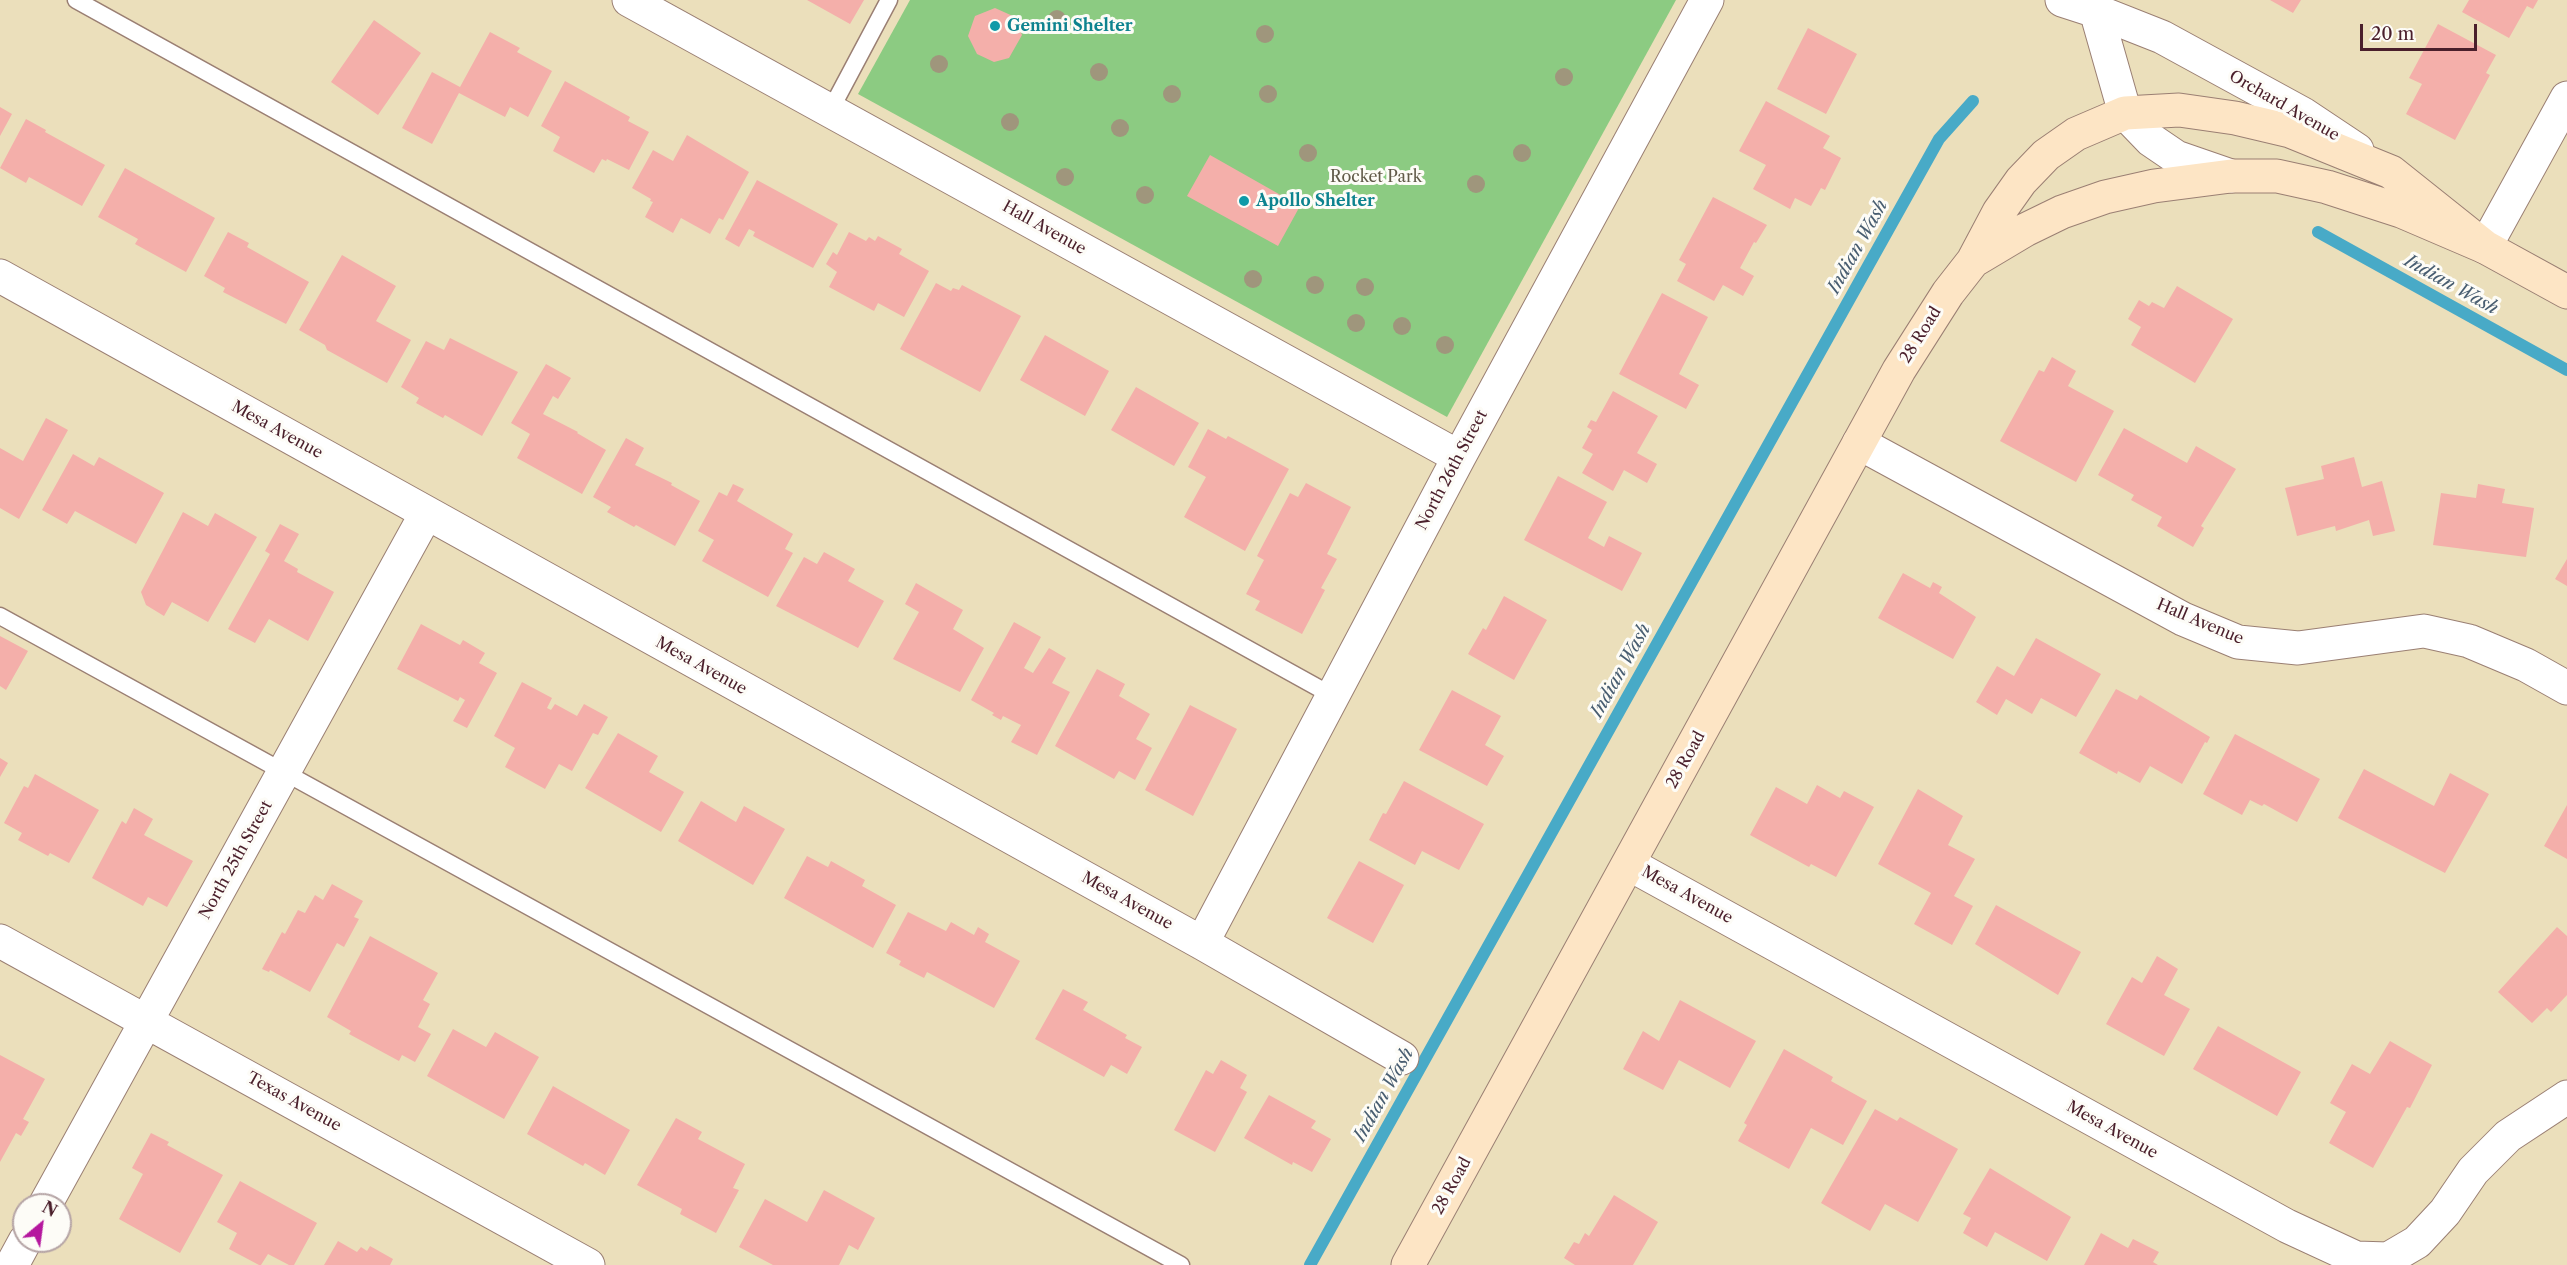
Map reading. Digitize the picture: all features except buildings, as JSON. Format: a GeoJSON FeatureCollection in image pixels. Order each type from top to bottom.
{"type":"FeatureCollection","features":[{"type":"Feature","properties":{"kind":"main road","name":"28 Road"},"geometry":{"type":"LineString","coordinates":[[1408,1265],[1924,328],[1973,261],[1999,212],[2021,181],[2046,155],[2076,134],[2125,113],[2179,110],[2235,118],[2290,131],[2391,172]]}},
{"type":"Feature","properties":{"kind":"main road","name":"Orchard Avenue"},"geometry":{"type":"LineString","coordinates":[[2391,172],[2485,247]]}},
{"type":"Feature","properties":{"kind":"main road","name":"28 Road"},"geometry":{"type":"LineString","coordinates":[[1973,261],[2025,230],[2062,212],[2105,197],[2154,186],[2231,176]]}},
{"type":"Feature","properties":{"kind":"main road","name":"Orchard Avenue"},"geometry":{"type":"LineString","coordinates":[[2231,176],[2277,176],[2327,187],[2401,211],[2485,247],[2567,292]]}},
{"type":"Feature","properties":{"kind":"street","name":"Hall Avenue"},"geometry":{"type":"LineString","coordinates":[[629,0],[1459,456]]}},
{"type":"Feature","properties":{"kind":"street","name":"North 26th Street"},"geometry":{"type":"LineString","coordinates":[[1202,943],[1459,456],[1707,0]]}},
{"type":"Feature","properties":{"kind":"street","name":"Orchard Avenue"},"geometry":{"type":"LineString","coordinates":[[2062,0],[2097,5],[2162,37],[2303,114],[2391,172]]}},
{"type":"Feature","properties":{"kind":"street"},"geometry":{"type":"LineString","coordinates":[[2097,5],[2125,113]]}},
{"type":"Feature","properties":{"kind":"street"},"geometry":{"type":"LineString","coordinates":[[2485,247],[2567,98]]}},
{"type":"Feature","properties":{"kind":"street","name":"Orchard Avenue"},"geometry":{"type":"LineString","coordinates":[[2125,113],[2151,140],[2176,157],[2231,176]]}},
{"type":"Feature","properties":{"kind":"street","name":"Mesa Avenue"},"geometry":{"type":"LineString","coordinates":[[0,276],[1202,943],[1402,1058]]}},
{"type":"Feature","properties":{"kind":"street","name":"Hall Avenue"},"geometry":{"type":"LineString","coordinates":[[1859,443],[2183,619],[2238,642],[2298,648],[2424,631],[2469,641],[2526,665],[2567,688]]}},
{"type":"Feature","properties":{"kind":"street","name":"North 25th Street"},"geometry":{"type":"LineString","coordinates":[[52,1193],[426,514]]}},
{"type":"Feature","properties":{"kind":"street","name":"Mesa Avenue"},"geometry":{"type":"LineString","coordinates":[[1629,864],[2287,1226],[2356,1258],[2388,1259],[2417,1242],[2445,1212],[2473,1171],[2508,1136],[2567,1097]]}},
{"type":"Feature","properties":{"kind":"street","name":"Texas Avenue"},"geometry":{"type":"LineString","coordinates":[[0,941],[588,1265]]}},
{"type":"Feature","properties":{"kind":"lane"},"geometry":{"type":"LineString","coordinates":[[76,0],[1333,696]]}},
{"type":"Feature","properties":{"kind":"lane"},"geometry":{"type":"LineString","coordinates":[[830,111],[889,0]]}},
{"type":"Feature","properties":{"kind":"lane"},"geometry":{"type":"LineString","coordinates":[[0,616],[1181,1265]]}},
{"type":"Feature","properties":{"kind":"green space","name":"Rocket Park"},"geometry":{"type":"Polygon","coordinates":[[[910,0],[1676,0],[1447,417],[858,94],[910,0]]]}},
{"type":"Feature","properties":{"kind":"waterway","name":"Indian Wash"},"geometry":{"type":"LineString","coordinates":[[1310,1265],[1939,139],[1973,101]]}},
{"type":"Feature","properties":{"kind":"waterway","name":"Indian Wash"},"geometry":{"type":"LineString","coordinates":[[2318,232],[2567,370]]}},
{"type":"Feature","properties":{"kind":"place","name":"Gemini Shelter"},"geometry":{"type":"Point","coordinates":[995,26]}},
{"type":"Feature","properties":{"kind":"place","name":"Apollo Shelter"},"geometry":{"type":"Point","coordinates":[1244,201]}}]}
